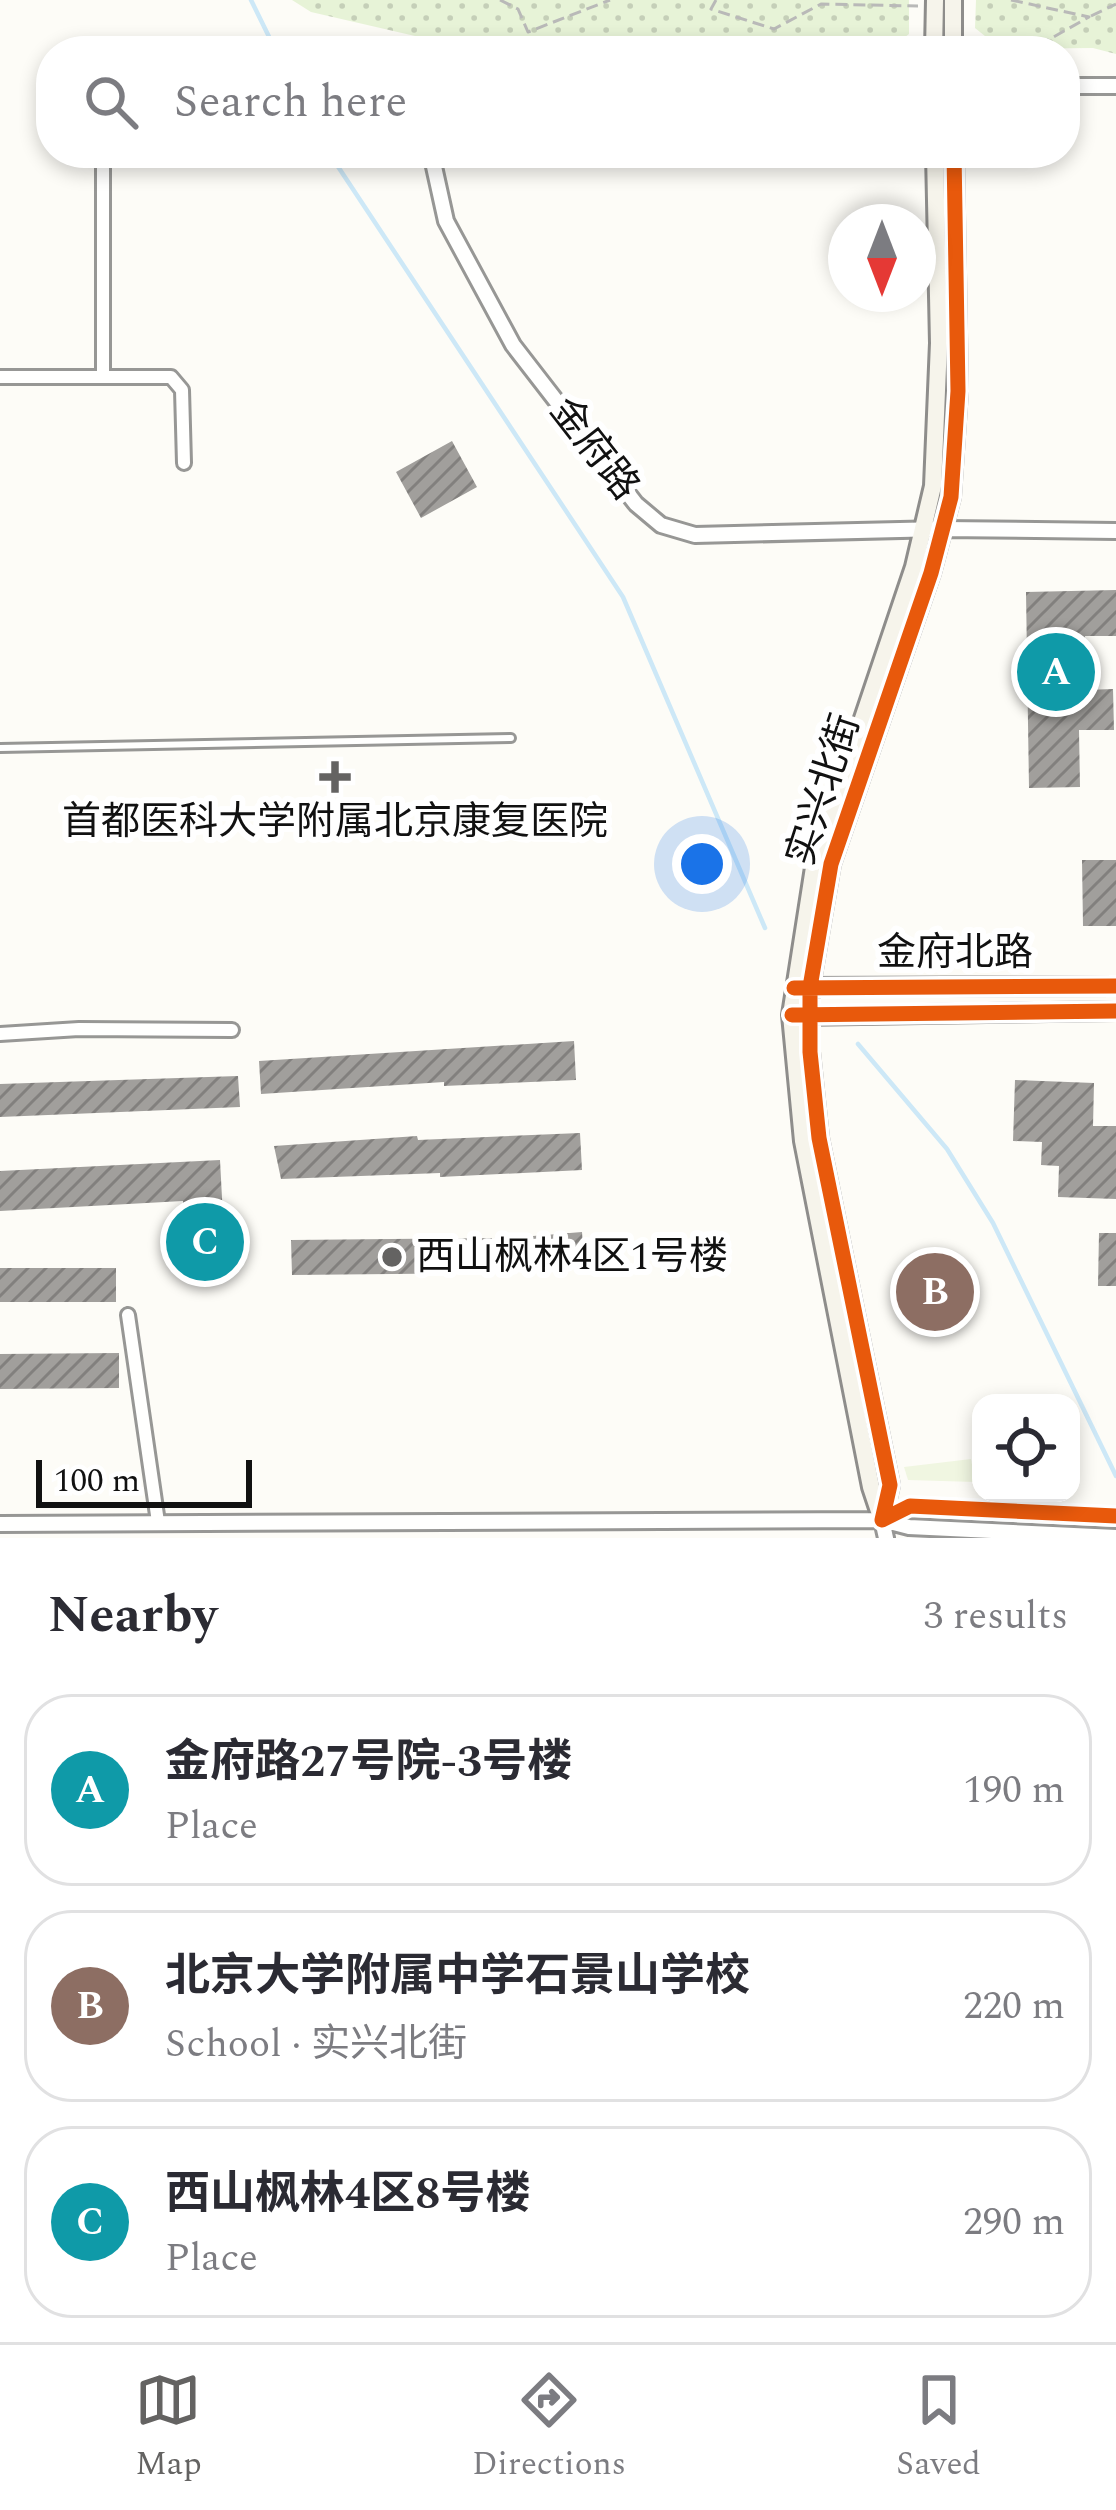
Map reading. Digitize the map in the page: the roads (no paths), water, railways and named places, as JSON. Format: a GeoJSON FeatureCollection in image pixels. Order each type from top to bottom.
{"type":"FeatureCollection","features":[{"type":"Feature","properties":{"kind":"main road"},"geometry":{"type":"LineString","coordinates":[[953,0],[953,36]]}},
{"type":"Feature","properties":{"kind":"main road"},"geometry":{"type":"LineString","coordinates":[[934,3],[934,36]]}},
{"type":"Feature","properties":{"kind":"main road","name":"实兴北街"},"geometry":{"type":"LineString","coordinates":[[884,1529],[890,1485],[819,1138],[800,1016],[802,987],[831,864],[925,592],[938,425],[935,168]]}},
{"type":"Feature","properties":{"kind":"main road","name":"实兴北街"},"geometry":{"type":"LineString","coordinates":[[933,530],[956,452],[954,168]]}},
{"type":"Feature","properties":{"kind":"main road","name":"金府北路"},"geometry":{"type":"LineString","coordinates":[[802,987],[1116,986]]}},
{"type":"Feature","properties":{"kind":"main road","name":"金府北路"},"geometry":{"type":"LineString","coordinates":[[800,1016],[1116,1011]]}},
{"type":"Feature","properties":{"kind":"street"},"geometry":{"type":"LineString","coordinates":[[1080,86],[1116,86]]}},
{"type":"Feature","properties":{"kind":"street"},"geometry":{"type":"LineString","coordinates":[[103,168],[103,376]]}},
{"type":"Feature","properties":{"kind":"street","name":"金府路"},"geometry":{"type":"LineString","coordinates":[[434,168],[446,220],[513,344],[636,504],[661,525],[695,536],[1116,531]]}},
{"type":"Feature","properties":{"kind":"street"},"geometry":{"type":"LineString","coordinates":[[0,377],[159,375],[178,382],[184,463]]}},
{"type":"Feature","properties":{"kind":"street"},"geometry":{"type":"LineString","coordinates":[[0,1034],[79,1029],[232,1030]]}},
{"type":"Feature","properties":{"kind":"street"},"geometry":{"type":"LineString","coordinates":[[128,1315],[158,1522]]}},
{"type":"Feature","properties":{"kind":"street"},"geometry":{"type":"LineString","coordinates":[[0,1524],[52,1531],[158,1522],[491,1521],[884,1529],[909,1527],[1115,1537],[1113,1516],[910,1506],[884,1529]]}},
{"type":"Feature","properties":{"kind":"lane"},"geometry":{"type":"LineString","coordinates":[[0,748],[512,738]]}},
{"type":"Feature","properties":{"kind":"lane"},"geometry":{"type":"LineString","coordinates":[[491,1521],[491,1538]]}},
{"type":"Feature","properties":{"kind":"waterway"},"geometry":{"type":"LineString","coordinates":[[251,0],[269,36]]}},
{"type":"Feature","properties":{"kind":"waterway"},"geometry":{"type":"LineString","coordinates":[[339,168],[623,597],[765,928]]}},
{"type":"Feature","properties":{"kind":"waterway"},"geometry":{"type":"LineString","coordinates":[[858,1044],[947,1149],[993,1223],[1116,1476]]}},
{"type":"Feature","properties":{"kind":"place","name":"金府路27号院-3号楼"},"geometry":{"type":"Point","coordinates":[1056,672]}},
{"type":"Feature","properties":{"kind":"place","name":"首都医科大学附属北京康复医院"},"geometry":{"type":"Point","coordinates":[335,777]}},
{"type":"Feature","properties":{"kind":"place","name":"西山枫林4区8号楼"},"geometry":{"type":"Point","coordinates":[205,1242]}},
{"type":"Feature","properties":{"kind":"place","name":"西山枫林4区1号楼"},"geometry":{"type":"Point","coordinates":[392,1257]}},
{"type":"Feature","properties":{"kind":"place","name":"北京大学附属中学石景山学校"},"geometry":{"type":"Point","coordinates":[935,1292]}}]}
